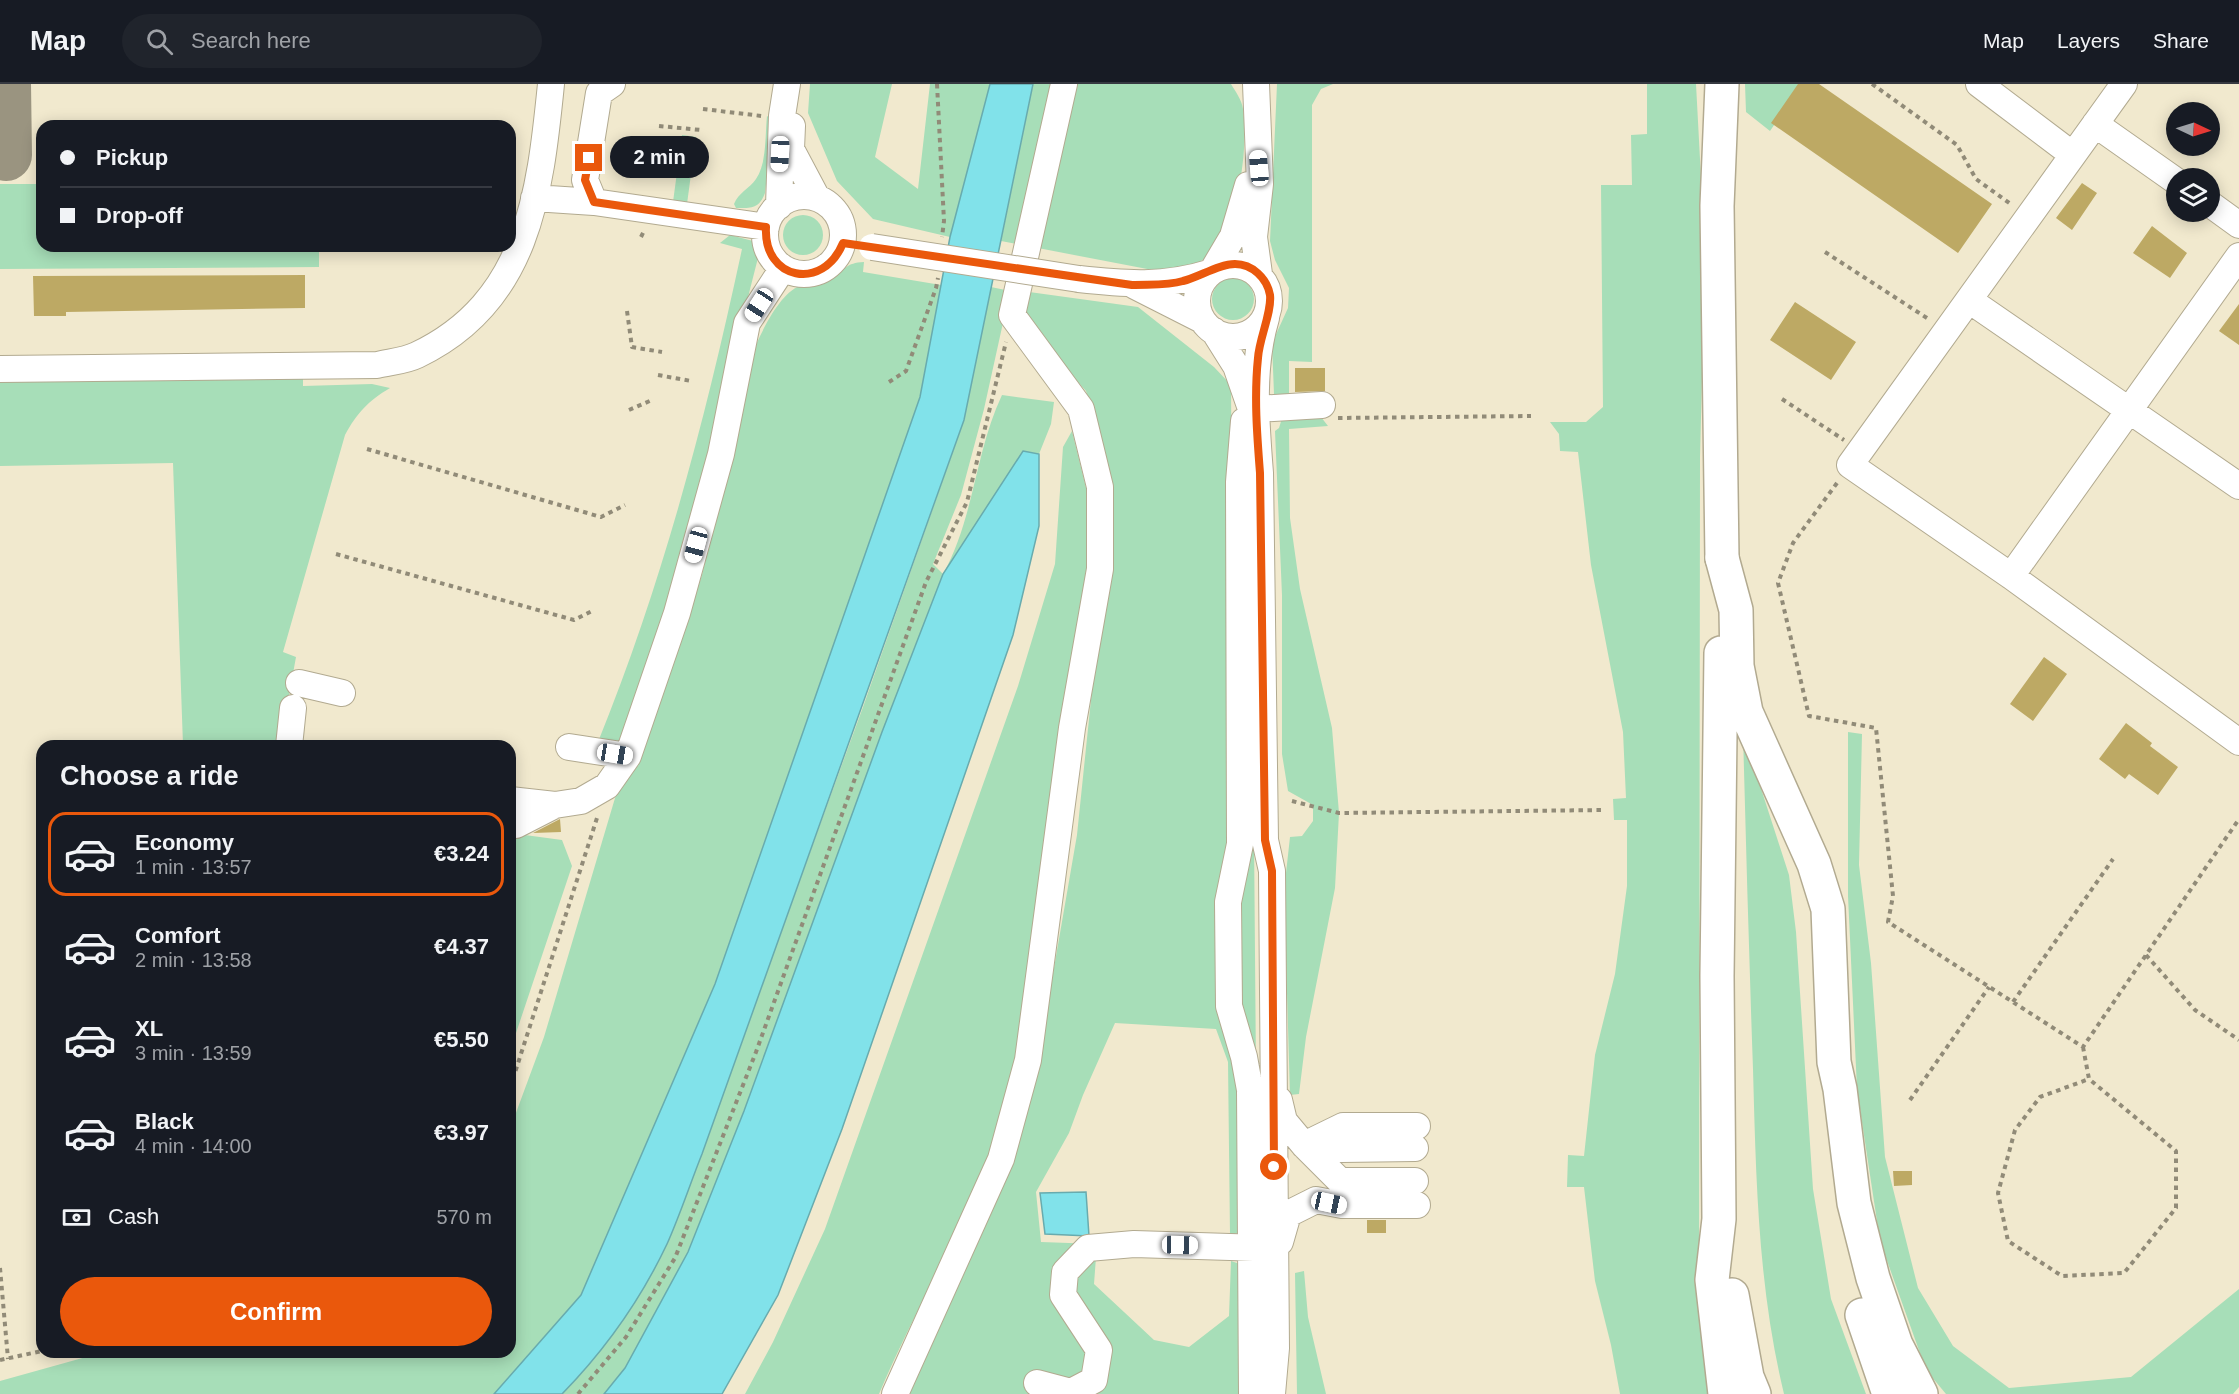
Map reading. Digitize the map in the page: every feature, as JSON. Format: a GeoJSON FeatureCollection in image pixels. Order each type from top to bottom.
{"type":"FeatureCollection","features":[{"type":"Feature","properties":{"kind":"main road"},"geometry":{"type":"LineString","coordinates":[[1708,84],[1717,206]]}},
{"type":"Feature","properties":{"kind":"main road"},"geometry":{"type":"LineString","coordinates":[[1722,84],[1717,206],[1722,558],[1717,976],[1719,1219],[1712,1280],[1725,1394]]}},
{"type":"Feature","properties":{"kind":"main road"},"geometry":{"type":"LineString","coordinates":[[1722,558],[1736,610],[1737,666],[1746,712],[1814,864],[1828,909],[1834,1062],[1840,1089],[1854,1203],[1873,1278],[1896,1345],[1921,1394]]}},
{"type":"Feature","properties":{"kind":"main road"},"geometry":{"type":"LineString","coordinates":[[1834,1062],[1828,1090],[1836,1198],[1860,1311],[1889,1394]]}},
{"type":"Feature","properties":{"kind":"main road"},"geometry":{"type":"LineString","coordinates":[[1719,1219],[1748,1377],[1754,1394]]}},
{"type":"Feature","properties":{"kind":"street"},"geometry":{"type":"LineString","coordinates":[[0,369],[377,365],[416,356],[479,312],[504,281],[521,245],[534,198],[551,84]]}},
{"type":"Feature","properties":{"kind":"street"},"geometry":{"type":"LineString","coordinates":[[594,202],[585,180],[598,93],[612,84]]}},
{"type":"Feature","properties":{"kind":"street"},"geometry":{"type":"LineString","coordinates":[[787,84],[768,250],[783,268],[807,274],[820,271],[834,260],[843,243],[841,221],[835,211],[817,198],[791,149],[792,117],[799,84]]}},
{"type":"Feature","properties":{"kind":"street"},"geometry":{"type":"LineString","coordinates":[[895,1394],[1001,1159],[1028,1060],[1072,728],[1100,569],[1100,487],[1081,409],[1012,315],[1064,84]]}},
{"type":"Feature","properties":{"kind":"street"},"geometry":{"type":"LineString","coordinates":[[1256,84],[1256,135],[1260,184],[1254,237],[1259,274],[1270,295],[1257,360],[1253,410],[1239,482],[1240,844],[1228,902],[1228,1006],[1244,1057],[1250,1090],[1262,1251]]}},
{"type":"Feature","properties":{"kind":"street"},"geometry":{"type":"LineString","coordinates":[[1979,84],[2073,155]]}},
{"type":"Feature","properties":{"kind":"street"},"geometry":{"type":"LineString","coordinates":[[2124,84],[1856,458],[2011,576],[2239,742]]}},
{"type":"Feature","properties":{"kind":"street"},"geometry":{"type":"LineString","coordinates":[[2095,124],[2166,174]]}},
{"type":"Feature","properties":{"kind":"street"},"geometry":{"type":"LineString","coordinates":[[1252,1394],[1273,1077],[1272,871],[1265,840],[1260,473],[1253,410],[1236,366],[1208,326],[1197,301],[1198,290],[1233,236],[1249,181],[1256,135]]}},
{"type":"Feature","properties":{"kind":"street"},"geometry":{"type":"LineString","coordinates":[[534,198],[772,216],[797,196],[817,198]]}},
{"type":"Feature","properties":{"kind":"street"},"geometry":{"type":"LineString","coordinates":[[2220,211],[2239,225]]}},
{"type":"Feature","properties":{"kind":"street"},"geometry":{"type":"LineString","coordinates":[[843,243],[1132,285],[1180,282],[1237,264],[1259,274]]}},
{"type":"Feature","properties":{"kind":"street"},"geometry":{"type":"LineString","coordinates":[[2011,576],[2239,256]]}},
{"type":"Feature","properties":{"kind":"street"},"geometry":{"type":"LineString","coordinates":[[516,801],[555,805],[581,801],[607,786],[628,756],[677,613],[714,477],[747,323],[783,268]]}},
{"type":"Feature","properties":{"kind":"street"},"geometry":{"type":"LineString","coordinates":[[1132,285],[1224,336],[1242,336],[1258,328],[1266,318]]}},
{"type":"Feature","properties":{"kind":"street"},"geometry":{"type":"LineString","coordinates":[[1969,300],[2239,486]]}},
{"type":"Feature","properties":{"kind":"street"},"geometry":{"type":"LineString","coordinates":[[1253,410],[1313,405]]}},
{"type":"Feature","properties":{"kind":"street"},"geometry":{"type":"LineString","coordinates":[[290,740],[296,696],[342,693]]}},
{"type":"Feature","properties":{"kind":"street"},"geometry":{"type":"LineString","coordinates":[[569,747],[628,756]]}},
{"type":"Feature","properties":{"kind":"street"},"geometry":{"type":"LineString","coordinates":[[516,825],[555,805]]}},
{"type":"Feature","properties":{"kind":"street"},"geometry":{"type":"LineString","coordinates":[[1265,840],[1257,874],[1264,1349],[1272,1384]]}},
{"type":"Feature","properties":{"kind":"street"},"geometry":{"type":"LineString","coordinates":[[1262,1251],[1288,1214],[1316,1200],[1342,1216],[1416,1170],[1342,1149],[1304,1145],[1284,1121],[1273,1077]]}},
{"type":"Feature","properties":{"kind":"street"},"geometry":{"type":"LineString","coordinates":[[1036,1383],[1071,1392],[1094,1380],[1099,1350],[1063,1295],[1065,1272],[1088,1248],[1134,1244],[1262,1251]]}},
{"type":"Feature","properties":{"kind":"path"},"geometry":{"type":"LineString","coordinates":[[1872,84],[1958,145],[1976,179],[2029,216]]}},
{"type":"Feature","properties":{"kind":"path"},"geometry":{"type":"LineString","coordinates":[[703,109],[782,116]]}},
{"type":"Feature","properties":{"kind":"path"},"geometry":{"type":"LineString","coordinates":[[659,126],[701,130]]}},
{"type":"Feature","properties":{"kind":"path"},"geometry":{"type":"LineString","coordinates":[[1825,252],[1947,331]]}},
{"type":"Feature","properties":{"kind":"path"},"geometry":{"type":"LineString","coordinates":[[627,311],[632,347],[662,352]]}},
{"type":"Feature","properties":{"kind":"path"},"geometry":{"type":"LineString","coordinates":[[578,1394],[626,1337],[675,1258],[756,1052],[926,582],[967,502],[1012,315]]}},
{"type":"Feature","properties":{"kind":"path"},"geometry":{"type":"LineString","coordinates":[[658,375],[691,381]]}},
{"type":"Feature","properties":{"kind":"path"},"geometry":{"type":"LineString","coordinates":[[1782,399],[1856,458],[1793,543],[1778,584],[1809,716],[1876,728],[1893,896],[1888,922],[2083,1047]]}},
{"type":"Feature","properties":{"kind":"path"},"geometry":{"type":"LineString","coordinates":[[629,410],[652,400]]}},
{"type":"Feature","properties":{"kind":"path"},"geometry":{"type":"LineString","coordinates":[[1313,405],[1332,417],[1531,416]]}},
{"type":"Feature","properties":{"kind":"path"},"geometry":{"type":"LineString","coordinates":[[367,449],[601,517],[625,505]]}},
{"type":"Feature","properties":{"kind":"path"},"geometry":{"type":"LineString","coordinates":[[336,554],[574,620],[592,611]]}},
{"type":"Feature","properties":{"kind":"path"},"geometry":{"type":"LineString","coordinates":[[516,1069],[607,786]]}},
{"type":"Feature","properties":{"kind":"path"},"geometry":{"type":"LineString","coordinates":[[1292,801],[1339,813],[1604,810]]}},
{"type":"Feature","properties":{"kind":"path"},"geometry":{"type":"LineString","coordinates":[[2089,1080],[2040,1097],[2015,1130],[1998,1193],[2008,1241],[2062,1276],[2124,1273],[2176,1208],[2176,1151],[2089,1080],[2083,1047],[2239,819]]}},
{"type":"Feature","properties":{"kind":"path"},"geometry":{"type":"LineString","coordinates":[[2013,1002],[2113,859]]}},
{"type":"Feature","properties":{"kind":"path"},"geometry":{"type":"LineString","coordinates":[[2146,955],[2195,1010],[2239,1040]]}},
{"type":"Feature","properties":{"kind":"path"},"geometry":{"type":"LineString","coordinates":[[1910,1100],[1989,987]]}},
{"type":"Feature","properties":{"kind":"path"},"geometry":{"type":"LineString","coordinates":[[0,1269],[8,1359]]}},
{"type":"Feature","properties":{"kind":"path"},"geometry":{"type":"LineString","coordinates":[[0,1360],[36,1352]]}},
{"type":"Feature","properties":{"kind":"green space"},"geometry":{"type":"Polygon","coordinates":[[[810,84],[892,84],[875,157],[918,189],[930,84],[990,84],[950,237],[873,219],[837,181],[808,113],[810,84]]]}},
{"type":"Feature","properties":{"kind":"green space"},"geometry":{"type":"Polygon","coordinates":[[[1033,84],[1231,84],[1243,109],[1242,170],[1231,215],[1223,235],[1212,251],[1194,265],[1163,272],[1001,241],[1033,84]]]}},
{"type":"Feature","properties":{"kind":"green space"},"geometry":{"type":"Polygon","coordinates":[[[1277,84],[1333,84],[1321,89],[1312,105],[1312,362],[1289,361],[1289,395],[1274,394],[1272,343],[1288,308],[1289,288],[1275,260],[1270,241],[1277,84]]]}},
{"type":"Feature","properties":{"kind":"green space"},"geometry":{"type":"Polygon","coordinates":[[[1647,84],[1696,84],[1705,253],[1700,458],[1699,1317],[1713,1394],[1620,1394],[1595,1281],[1584,1187],[1567,1187],[1568,1155],[1584,1156],[1595,1055],[1615,974],[1627,886],[1627,820],[1614,820],[1613,799],[1626,798],[1623,732],[1591,565],[1578,452],[1560,451],[1559,434],[1550,422],[1586,422],[1603,407],[1601,185],[1632,185],[1631,135],[1647,134],[1647,84]]]}},
{"type":"Feature","properties":{"kind":"green space"},"geometry":{"type":"Polygon","coordinates":[[[1745,84],[1802,84],[1770,131],[1746,112],[1745,84]]]}},
{"type":"Feature","properties":{"kind":"green space"},"geometry":{"type":"Polygon","coordinates":[[[767,116],[773,120],[765,193],[757,205],[736,208],[734,204],[736,200],[760,172],[765,149],[767,116]]]}},
{"type":"Feature","properties":{"kind":"green space"},"geometry":{"type":"Polygon","coordinates":[[[682,135],[696,137],[687,204],[673,202],[682,135]]]}},
{"type":"Feature","properties":{"kind":"green space"},"geometry":{"type":"Polygon","coordinates":[[[0,184],[36,184],[36,252],[319,252],[319,267],[0,269],[0,184]]]}},
{"type":"Feature","properties":{"kind":"green space"},"geometry":{"type":"Polygon","coordinates":[[[803,215],[817,221],[823,235],[817,249],[803,255],[789,249],[783,235],[789,221],[803,215]]]}},
{"type":"Feature","properties":{"kind":"green space"},"geometry":{"type":"Polygon","coordinates":[[[730,235],[753,241],[759,254],[673,591],[625,738],[611,745],[598,742],[663,560],[698,437],[742,249],[720,243],[730,235]]]}},
{"type":"Feature","properties":{"kind":"green space"},"geometry":{"type":"Polygon","coordinates":[[[864,262],[863,272],[941,285],[920,397],[715,984],[581,1295],[494,1394],[0,1394],[0,1381],[82,1358],[516,1358],[516,1113],[544,1037],[618,788],[642,751],[702,575],[752,354],[771,316],[792,290],[828,279],[849,265],[864,262]]]}},
{"type":"Feature","properties":{"kind":"green space"},"geometry":{"type":"Polygon","coordinates":[[[1233,278],[1241,279],[1248,284],[1253,291],[1253,307],[1248,314],[1241,319],[1233,320],[1225,319],[1218,314],[1213,307],[1212,299],[1213,291],[1218,284],[1225,279],[1233,278]]]}},
{"type":"Feature","properties":{"kind":"green space"},"geometry":{"type":"Polygon","coordinates":[[[991,287],[1010,291],[984,409],[961,495],[933,564],[943,574],[962,531],[986,439],[1002,395],[1054,402],[1051,424],[1039,454],[1023,451],[987,510],[688,1252],[625,1368],[604,1394],[562,1394],[593,1360],[632,1304],[667,1244],[863,707],[964,420],[991,287]]]}},
{"type":"Feature","properties":{"kind":"green space"},"geometry":{"type":"Polygon","coordinates":[[[1022,291],[1138,307],[1214,367],[1231,385],[1234,806],[1244,1093],[1239,1233],[1230,1235],[1228,1062],[1216,1029],[1115,1023],[1069,1133],[1036,1192],[1041,1242],[1097,1244],[1094,1284],[1154,1340],[1189,1347],[1229,1316],[1231,1261],[1240,1264],[1245,1394],[897,1394],[1032,1095],[1077,835],[1110,516],[1102,447],[1086,391],[1031,330],[1024,313],[1022,291]]]}},
{"type":"Feature","properties":{"kind":"green space"},"geometry":{"type":"Polygon","coordinates":[[[303,376],[303,386],[372,384],[390,388],[364,408],[345,435],[283,652],[296,657],[281,740],[183,740],[173,463],[0,466],[0,380],[303,376]]]}},
{"type":"Feature","properties":{"kind":"green space"},"geometry":{"type":"Polygon","coordinates":[[[1283,415],[1321,417],[1328,426],[1289,429],[1290,518],[1300,589],[1332,728],[1339,813],[1335,888],[1306,1037],[1299,1094],[1290,1095],[1284,891],[1290,837],[1302,836],[1313,821],[1313,805],[1288,791],[1282,754],[1282,595],[1275,431],[1279,428],[1283,415]]]}},
{"type":"Feature","properties":{"kind":"green space"},"geometry":{"type":"Polygon","coordinates":[[[1072,431],[1090,504],[1087,564],[1016,1053],[988,1158],[963,1218],[879,1394],[745,1394],[773,1342],[825,1229],[1018,686],[1055,564],[1063,447],[1072,431]]]}},
{"type":"Feature","properties":{"kind":"green space"},"geometry":{"type":"Polygon","coordinates":[[[1251,479],[1256,1073],[1236,1007],[1251,479]]]}},
{"type":"Feature","properties":{"kind":"green space"},"geometry":{"type":"Polygon","coordinates":[[[1848,732],[1862,734],[1859,865],[1871,963],[1885,1157],[1918,1288],[1953,1346],[2009,1388],[2131,1377],[2239,1289],[2239,1387],[2233,1394],[1946,1394],[1926,1370],[1880,1241],[1857,1089],[1848,896],[1848,732]]]}},
{"type":"Feature","properties":{"kind":"green space"},"geometry":{"type":"Polygon","coordinates":[[[1743,733],[1789,875],[1796,932],[1813,1189],[1831,1299],[1866,1394],[1784,1394],[1775,1354],[1764,1273],[1757,1192],[1743,733]]]}},
{"type":"Feature","properties":{"kind":"green space"},"geometry":{"type":"Polygon","coordinates":[[[516,834],[562,840],[572,866],[516,1033],[516,834]]]}},
{"type":"Feature","properties":{"kind":"green space"},"geometry":{"type":"Polygon","coordinates":[[[1304,1271],[1308,1317],[1326,1394],[1297,1394],[1295,1273],[1304,1271]]]}},
{"type":"Feature","properties":{"kind":"water"},"geometry":{"type":"Polygon","coordinates":[[[990,84],[1033,84],[964,420],[681,1211],[646,1285],[607,1342],[562,1394],[494,1394],[581,1295],[715,984],[920,397],[950,237],[990,84]]]}},
{"type":"Feature","properties":{"kind":"water"},"geometry":{"type":"Polygon","coordinates":[[[1023,451],[1039,454],[1039,526],[1013,635],[842,1129],[778,1295],[722,1394],[604,1394],[625,1368],[688,1252],[744,1111],[882,732],[943,574],[1023,451]]]}},
{"type":"Feature","properties":{"kind":"water"},"geometry":{"type":"Polygon","coordinates":[[[1086,1192],[1089,1236],[1045,1234],[1040,1193],[1086,1192]]]}},
{"type":"Feature","properties":{"kind":"building"},"geometry":{"type":"Polygon","coordinates":[[[1798,84],[1819,84],[1992,204],[1958,253],[1771,123],[1798,84]]]}},
{"type":"Feature","properties":{"kind":"building"},"geometry":{"type":"Polygon","coordinates":[[[2082,183],[2097,193],[2072,230],[2056,218],[2082,183]]]}},
{"type":"Feature","properties":{"kind":"building"},"geometry":{"type":"Polygon","coordinates":[[[2152,226],[2187,253],[2170,278],[2133,253],[2152,226]]]}},
{"type":"Feature","properties":{"kind":"building"},"geometry":{"type":"Polygon","coordinates":[[[305,275],[305,308],[66,312],[66,316],[34,316],[33,276],[305,275]]]}},
{"type":"Feature","properties":{"kind":"building"},"geometry":{"type":"Polygon","coordinates":[[[1795,302],[1856,342],[1831,380],[1770,340],[1795,302]]]}},
{"type":"Feature","properties":{"kind":"building"},"geometry":{"type":"Polygon","coordinates":[[[2239,304],[2239,345],[2219,331],[2239,304]]]}},
{"type":"Feature","properties":{"kind":"building"},"geometry":{"type":"Polygon","coordinates":[[[1295,368],[1325,368],[1325,391],[1295,392],[1295,368]]]}},
{"type":"Feature","properties":{"kind":"building"},"geometry":{"type":"Polygon","coordinates":[[[2044,657],[2067,674],[2033,721],[2010,704],[2044,657]]]}},
{"type":"Feature","properties":{"kind":"building"},"geometry":{"type":"Polygon","coordinates":[[[2126,723],[2152,743],[2150,746],[2178,767],[2158,795],[2129,774],[2125,779],[2099,759],[2126,723]]]}},
{"type":"Feature","properties":{"kind":"building"},"geometry":{"type":"Polygon","coordinates":[[[560,819],[561,832],[533,833],[560,819]]]}},
{"type":"Feature","properties":{"kind":"building"},"geometry":{"type":"Polygon","coordinates":[[[1893,1171],[1912,1171],[1912,1185],[1894,1186],[1893,1171]]]}},
{"type":"Feature","properties":{"kind":"building"},"geometry":{"type":"Polygon","coordinates":[[[1367,1220],[1386,1220],[1386,1233],[1367,1233],[1367,1220]]]}},
{"type":"Feature","properties":{"kind":"taxiway"},"geometry":{"type":"LineString","coordinates":[[5,84],[6,155]]}},
{"type":"Feature","properties":{"kind":"route"},"geometry":{"type":"LineString","coordinates":[[589,158],[585,180],[594,202],[766,227],[765,239],[774,260],[783,268],[795,273],[807,274],[820,271],[838,255],[843,243],[1132,285],[1180,282],[1209,273],[1225,265],[1237,264],[1249,267],[1259,274],[1266,284],[1270,295],[1270,307],[1260,337],[1257,360],[1257,428],[1260,473],[1265,840],[1272,871],[1274,1167]]}}]}
